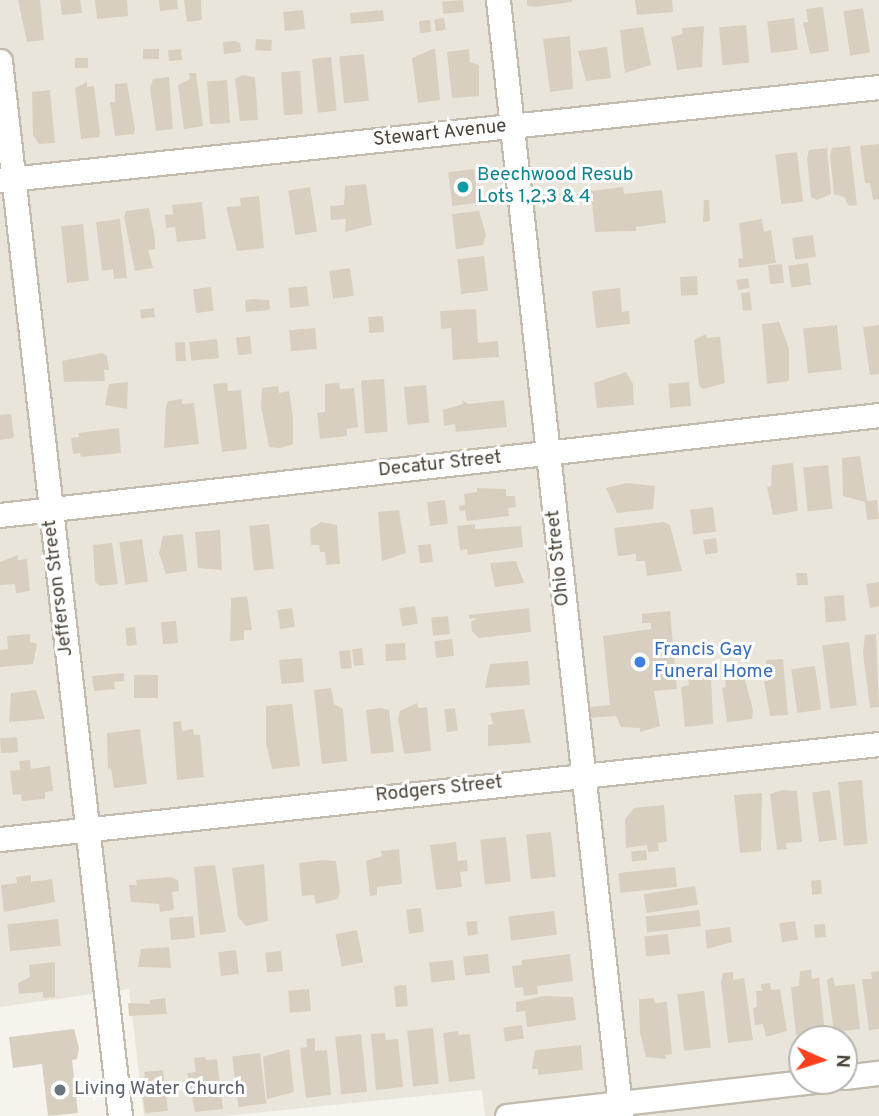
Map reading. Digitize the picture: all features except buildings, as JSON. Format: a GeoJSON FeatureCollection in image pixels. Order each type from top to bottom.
{"type":"FeatureCollection","features":[{"type":"Feature","properties":{"kind":"street","name":"Ohio Street"},"geometry":{"type":"LineString","coordinates":[[498,0],[621,1110]]}},
{"type":"Feature","properties":{"kind":"street","name":"Jefferson Street"},"geometry":{"type":"LineString","coordinates":[[0,61],[6,179],[50,509],[120,1116]]}},
{"type":"Feature","properties":{"kind":"street","name":"Stewart Avenue"},"geometry":{"type":"LineString","coordinates":[[6,179],[879,86]]}},
{"type":"Feature","properties":{"kind":"street","name":"Decatur Street"},"geometry":{"type":"LineString","coordinates":[[0,515],[879,415]]}},
{"type":"Feature","properties":{"kind":"street","name":"Rodgers Street"},"geometry":{"type":"LineString","coordinates":[[0,839],[879,744]]}},
{"type":"Feature","properties":{"kind":"street"},"geometry":{"type":"LineString","coordinates":[[858,1075],[879,1073]]}},
{"type":"Feature","properties":{"kind":"street"},"geometry":{"type":"LineString","coordinates":[[507,1116],[621,1110],[788,1085]]}},
{"type":"Feature","properties":{"kind":"shaded area"},"geometry":{"type":"Polygon","coordinates":[[[0,0],[879,0],[879,1116],[485,1116],[482,1090],[223,1116],[144,1116],[129,989],[0,1007],[0,0]]]}},
{"type":"Feature","properties":{"kind":"place","name":"Beechwood Resub Lots 1,2,3 & 4"},"geometry":{"type":"Point","coordinates":[463,187]}},
{"type":"Feature","properties":{"kind":"place","name":"Francis Gay Funeral Home"},"geometry":{"type":"Point","coordinates":[640,662]}},
{"type":"Feature","properties":{"kind":"place","name":"Living Water Church"},"geometry":{"type":"Point","coordinates":[60,1090]}}]}
